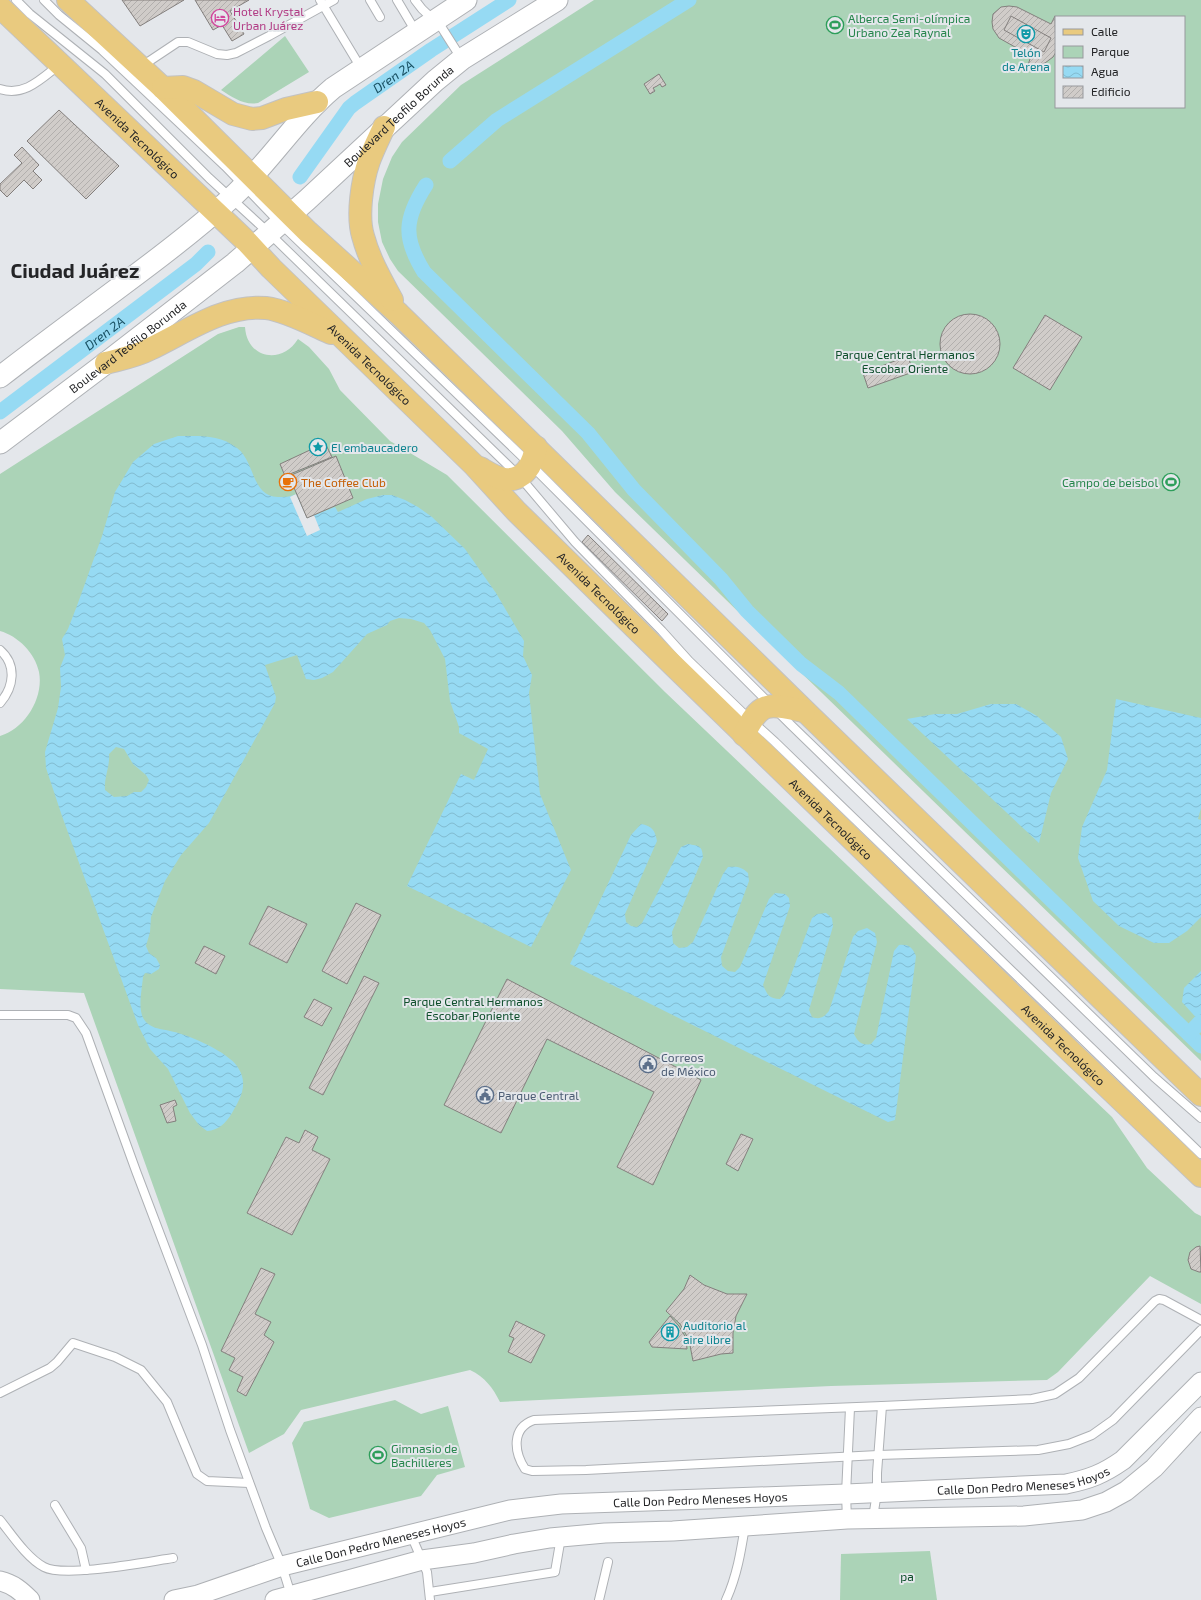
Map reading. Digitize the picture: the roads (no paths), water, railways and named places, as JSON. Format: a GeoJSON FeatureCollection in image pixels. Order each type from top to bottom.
{"type":"FeatureCollection","features":[{"type":"Feature","properties":{"kind":"main road"},"geometry":{"type":"LineString","coordinates":[[0,377],[198,228],[219,215],[248,187],[316,102],[333,88],[417,33],[439,24],[466,0]]}},
{"type":"Feature","properties":{"kind":"main road","name":"Boulevard Teofilo Borunda"},"geometry":{"type":"LineString","coordinates":[[250,245],[282,220],[384,127],[435,80],[459,54],[557,0]]}},
{"type":"Feature","properties":{"kind":"main road"},"geometry":{"type":"LineString","coordinates":[[72,1],[163,88],[248,187],[282,220],[399,314],[529,463],[804,711],[1201,1095]]}},
{"type":"Feature","properties":{"kind":"main road","name":"Avenida Tecnológico"},"geometry":{"type":"LineString","coordinates":[[7,10],[250,245],[271,268],[474,465],[516,511],[748,727],[1064,1046],[1201,1176]]}},
{"type":"Feature","properties":{"kind":"main road"},"geometry":{"type":"LineString","coordinates":[[163,88],[183,87],[194,91],[233,114],[252,119],[262,118],[286,109],[316,102]]}},
{"type":"Feature","properties":{"kind":"main road"},"geometry":{"type":"LineString","coordinates":[[384,127],[369,161],[364,183],[360,214],[362,236],[373,263],[399,314]]}},
{"type":"Feature","properties":{"kind":"main road","name":"Boulevard Teófilo Borunda"},"geometry":{"type":"LineString","coordinates":[[0,442],[228,269],[250,245]]}},
{"type":"Feature","properties":{"kind":"main road"},"geometry":{"type":"LineString","coordinates":[[106,363],[148,350],[210,319],[229,312],[248,308],[266,308],[277,311],[297,318],[344,339]]}},
{"type":"Feature","properties":{"kind":"main road"},"geometry":{"type":"LineString","coordinates":[[474,465],[502,479],[511,479],[529,463]]}},
{"type":"Feature","properties":{"kind":"main road"},"geometry":{"type":"LineString","coordinates":[[748,727],[759,710],[768,706],[782,706],[804,711]]}},
{"type":"Feature","properties":{"kind":"street","name":"Calle Don Pedro Meneses Hoyos"},"geometry":{"type":"LineString","coordinates":[[174,1600],[198,1595],[282,1566],[510,1510],[561,1504],[846,1494],[1066,1484],[1089,1479],[1110,1470],[1123,1460],[1201,1382]]}},
{"type":"Feature","properties":{"kind":"street"},"geometry":{"type":"LineString","coordinates":[[283,1597],[422,1560],[474,1553],[514,1544],[561,1537],[605,1533],[673,1531],[847,1519],[1024,1516],[1082,1510],[1106,1502],[1126,1491],[1154,1468],[1201,1417]]}},
{"type":"Feature","properties":{"kind":"street"},"geometry":{"type":"LineString","coordinates":[[673,1500],[673,1531]]}},
{"type":"Feature","properties":{"kind":"street"},"geometry":{"type":"LineString","coordinates":[[0,1581],[8,1583],[22,1591],[30,1600]]}},
{"type":"Feature","properties":{"kind":"lane"},"geometry":{"type":"LineString","coordinates":[[44,0],[102,50],[248,187],[529,463],[773,706],[1154,1076],[1201,1118]]}},
{"type":"Feature","properties":{"kind":"lane"},"geometry":{"type":"LineString","coordinates":[[141,67],[178,42],[188,42],[217,54],[227,55],[236,53],[322,3],[334,0]]}},
{"type":"Feature","properties":{"kind":"lane"},"geometry":{"type":"LineString","coordinates":[[370,0],[380,17]]}},
{"type":"Feature","properties":{"kind":"lane"},"geometry":{"type":"LineString","coordinates":[[397,0],[417,33]]}},
{"type":"Feature","properties":{"kind":"lane"},"geometry":{"type":"LineString","coordinates":[[415,0],[422,9],[439,24],[459,54]]}},
{"type":"Feature","properties":{"kind":"lane"},"geometry":{"type":"LineString","coordinates":[[322,3],[362,69]]}},
{"type":"Feature","properties":{"kind":"lane"},"geometry":{"type":"LineString","coordinates":[[7,10],[30,14],[105,74],[210,178],[248,187]]}},
{"type":"Feature","properties":{"kind":"lane"},"geometry":{"type":"LineString","coordinates":[[0,89],[8,92],[31,87],[61,63]]}},
{"type":"Feature","properties":{"kind":"lane"},"geometry":{"type":"LineString","coordinates":[[282,220],[529,463],[575,542],[662,631],[748,727],[1201,1154]]}},
{"type":"Feature","properties":{"kind":"lane"},"geometry":{"type":"LineString","coordinates":[[0,650],[10,663],[12,673],[11,684],[7,695],[0,703]]}},
{"type":"Feature","properties":{"kind":"lane"},"geometry":{"type":"LineString","coordinates":[[0,1015],[68,1014],[76,1018],[86,1033],[202,1346],[249,1482],[282,1566],[283,1597]]}},
{"type":"Feature","properties":{"kind":"lane"},"geometry":{"type":"LineString","coordinates":[[1201,1320],[1164,1300],[1159,1299],[1155,1301],[1079,1378],[1056,1394],[1032,1399],[850,1408],[534,1420],[526,1423],[519,1430],[517,1439],[518,1453],[525,1469],[532,1471],[586,1470],[878,1455],[1038,1450],[1074,1442],[1092,1435],[1113,1420],[1201,1330]]}},
{"type":"Feature","properties":{"kind":"lane"},"geometry":{"type":"LineString","coordinates":[[0,1393],[50,1368],[73,1343],[115,1357],[141,1370],[167,1402],[197,1474],[207,1481],[249,1482]]}},
{"type":"Feature","properties":{"kind":"lane"},"geometry":{"type":"LineString","coordinates":[[873,1519],[877,1492],[882,1406]]}},
{"type":"Feature","properties":{"kind":"lane"},"geometry":{"type":"LineString","coordinates":[[847,1519],[846,1494],[849,1457],[850,1408]]}},
{"type":"Feature","properties":{"kind":"lane"},"geometry":{"type":"LineString","coordinates":[[55,1505],[82,1548],[86,1570]]}},
{"type":"Feature","properties":{"kind":"lane"},"geometry":{"type":"LineString","coordinates":[[0,1520],[24,1550],[43,1567],[54,1571],[86,1570],[172,1558]]}},
{"type":"Feature","properties":{"kind":"lane"},"geometry":{"type":"LineString","coordinates":[[726,1600],[734,1578],[745,1526]]}},
{"type":"Feature","properties":{"kind":"lane"},"geometry":{"type":"LineString","coordinates":[[411,1535],[427,1572],[430,1596],[555,1572],[561,1537]]}},
{"type":"Feature","properties":{"kind":"lane"},"geometry":{"type":"LineString","coordinates":[[599,1600],[608,1562]]}},
{"type":"Feature","properties":{"kind":"water"},"geometry":{"type":"Polygon","coordinates":[[[178,436],[209,437],[230,443],[243,454],[254,477],[263,491],[269,495],[278,497],[287,497],[296,494],[307,518],[335,507],[338,512],[367,499],[383,495],[392,495],[418,507],[432,517],[465,549],[496,593],[524,641],[523,656],[532,675],[529,693],[540,794],[571,870],[531,947],[407,886],[461,774],[474,780],[488,749],[459,733],[459,727],[450,701],[445,659],[430,630],[424,623],[411,619],[399,618],[390,621],[387,625],[367,634],[333,672],[322,678],[314,680],[306,679],[297,655],[265,665],[276,697],[275,703],[209,823],[181,855],[165,881],[151,917],[150,932],[146,946],[149,953],[156,958],[160,965],[159,969],[151,974],[145,973],[143,977],[140,1002],[144,1019],[152,1026],[184,1035],[218,1050],[233,1061],[242,1076],[243,1086],[240,1098],[232,1113],[221,1126],[207,1131],[199,1125],[190,1113],[168,1069],[150,1049],[138,1025],[46,768],[45,752],[58,708],[61,687],[60,668],[65,655],[62,639],[68,629],[78,603],[102,536],[115,492],[133,462],[154,444],[178,436]],[[116,747],[109,754],[105,790],[114,797],[127,796],[134,792],[141,792],[146,787],[149,780],[146,775],[133,764],[124,749],[116,747]]]}},
{"type":"Feature","properties":{"kind":"water"},"geometry":{"type":"Polygon","coordinates":[[[1116,699],[1201,718],[1201,808],[1198,819],[1201,820],[1201,917],[1187,931],[1169,943],[1154,943],[1119,926],[1093,901],[1078,858],[1082,827],[1107,770],[1116,699]]]}},
{"type":"Feature","properties":{"kind":"water"},"geometry":{"type":"Polygon","coordinates":[[[991,704],[1016,704],[1037,716],[1061,737],[1068,759],[1051,793],[1039,843],[907,719],[935,714],[957,714],[991,704]]]}},
{"type":"Feature","properties":{"kind":"water"},"geometry":{"type":"Polygon","coordinates":[[[641,824],[652,829],[657,841],[625,914],[626,922],[631,926],[637,927],[642,923],[681,847],[688,844],[701,848],[703,857],[672,932],[673,943],[679,948],[687,947],[693,942],[723,874],[728,867],[744,869],[748,873],[749,881],[721,957],[722,966],[728,971],[735,972],[740,967],[769,899],[775,893],[785,894],[789,898],[790,906],[763,985],[767,993],[773,998],[780,999],[784,994],[812,918],[817,914],[826,913],[832,918],[833,926],[809,1010],[812,1017],[822,1017],[829,1011],[853,937],[858,931],[867,928],[875,933],[877,942],[854,1034],[863,1044],[871,1044],[876,1038],[894,951],[899,945],[905,945],[912,948],[916,956],[895,1120],[888,1122],[570,964],[631,835],[641,824]]]}},
{"type":"Feature","properties":{"kind":"water"},"geometry":{"type":"Polygon","coordinates":[[[1201,971],[1201,1023],[1182,1002],[1184,988],[1201,971]]]}},
{"type":"Feature","properties":{"kind":"waterway","name":"Dren 2A"},"geometry":{"type":"LineString","coordinates":[[300,177],[349,108],[431,50],[509,0]]}},
{"type":"Feature","properties":{"kind":"waterway"},"geometry":{"type":"LineString","coordinates":[[450,161],[497,120],[689,0]]}},
{"type":"Feature","properties":{"kind":"waterway"},"geometry":{"type":"LineString","coordinates":[[426,185],[413,208],[409,228],[412,249],[424,272],[588,433],[634,490],[721,579],[747,611],[801,664],[839,693],[1201,1046]]}},
{"type":"Feature","properties":{"kind":"waterway","name":"Dren 2A"},"geometry":{"type":"LineString","coordinates":[[0,412],[196,264],[208,252]]}},
{"type":"Feature","properties":{"kind":"waterway"},"geometry":{"type":"LineString","coordinates":[[1189,1034],[1200,1022]]}},
{"type":"Feature","properties":{"kind":"place","name":"Hotel Krystal Urban Juárez"},"geometry":{"type":"Point","coordinates":[220,18]}},
{"type":"Feature","properties":{"kind":"place","name":"Alberca Semi-olímpica Urbano Zea Raynal"},"geometry":{"type":"Point","coordinates":[835,25]}},
{"type":"Feature","properties":{"kind":"place","name":"Telón de Arena"},"geometry":{"type":"Point","coordinates":[1026,34]}},
{"type":"Feature","properties":{"kind":"place","name":"El embaucadero"},"geometry":{"type":"Point","coordinates":[318,447]}},
{"type":"Feature","properties":{"kind":"place","name":"The Coffee Club"},"geometry":{"type":"Point","coordinates":[288,482]}},
{"type":"Feature","properties":{"kind":"place","name":"Campo de beisbol"},"geometry":{"type":"Point","coordinates":[1171,482]}},
{"type":"Feature","properties":{"kind":"place","name":"Correos de México"},"geometry":{"type":"Point","coordinates":[648,1064]}},
{"type":"Feature","properties":{"kind":"place","name":"Parque Central"},"geometry":{"type":"Point","coordinates":[485,1095]}},
{"type":"Feature","properties":{"kind":"place","name":"Auditorio al aire libre"},"geometry":{"type":"Point","coordinates":[670,1332]}},
{"type":"Feature","properties":{"kind":"place","name":"Gimnasio de Bachilleres"},"geometry":{"type":"Point","coordinates":[378,1455]}},
{"type":"Feature","properties":{"kind":"district","name":"Ciudad Juárez"},"geometry":{"type":"Point","coordinates":[75,270]}},
{"type":"Feature","properties":{"kind":"park label","name":"Parque Central Hermanos Escobar Oriente"},"geometry":{"type":"Point","coordinates":[905,361]}},
{"type":"Feature","properties":{"kind":"park label","name":"Parque Central Hermanos Escobar Poniente"},"geometry":{"type":"Point","coordinates":[473,1008]}},
{"type":"Feature","properties":{"kind":"park label","name":"pa"},"geometry":{"type":"Point","coordinates":[907,1576]}}]}
